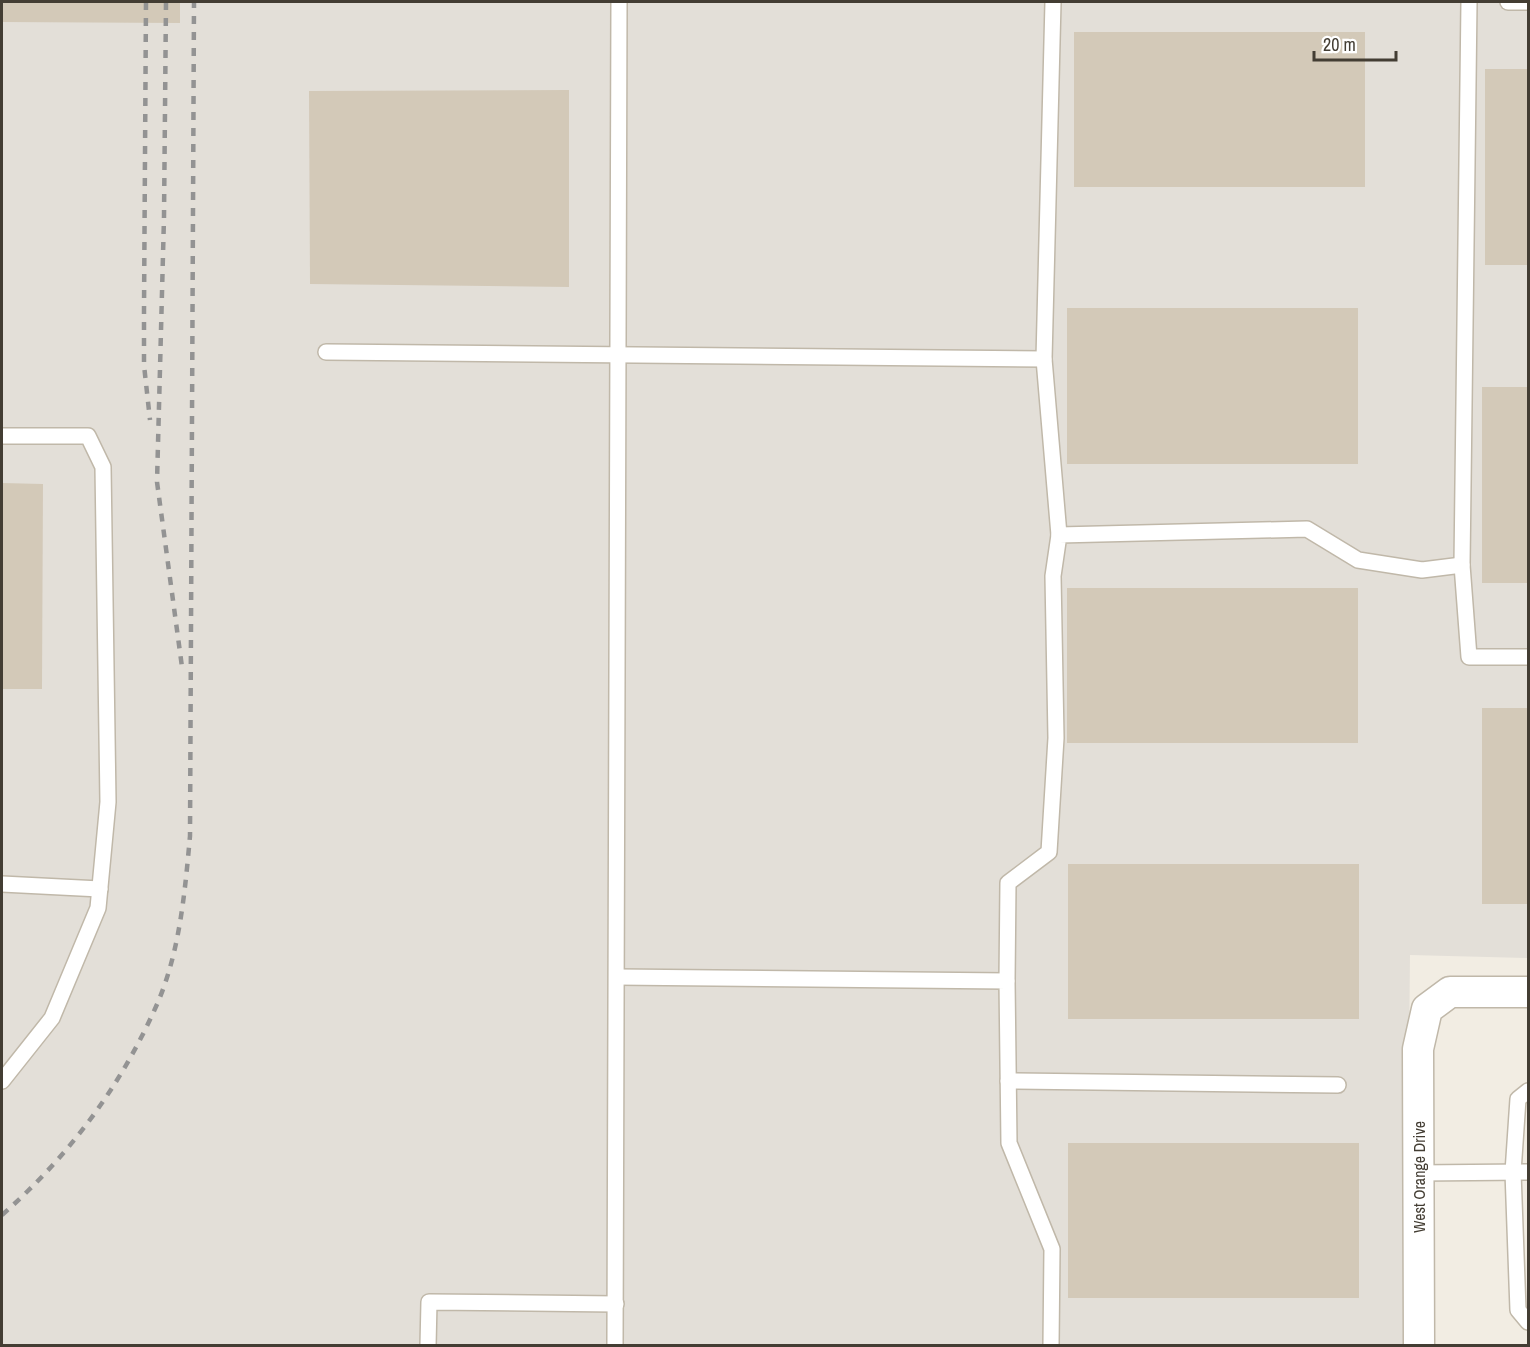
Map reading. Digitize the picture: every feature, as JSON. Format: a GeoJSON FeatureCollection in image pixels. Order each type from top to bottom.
{"type":"FeatureCollection","features":[{"type":"Feature","properties":{"kind":"street","name":"West Orange Drive"},"geometry":{"type":"LineString","coordinates":[[1419,1346],[1418,1049],[1427,1009],[1450,992],[1528,993]]}},
{"type":"Feature","properties":{"kind":"lane"},"geometry":{"type":"LineString","coordinates":[[615,1346],[619,2]]}},
{"type":"Feature","properties":{"kind":"lane"},"geometry":{"type":"LineString","coordinates":[[1051,1346],[1052,1249],[1009,1143],[1007,981],[1008,883],[1049,852],[1056,738],[1053,576],[1059,536],[1044,359],[1053,2]]}},
{"type":"Feature","properties":{"kind":"lane"},"geometry":{"type":"LineString","coordinates":[[1469,2],[1462,565],[1469,657],[1528,657]]}},
{"type":"Feature","properties":{"kind":"lane"},"geometry":{"type":"LineString","coordinates":[[1508,2],[1528,2]]}},
{"type":"Feature","properties":{"kind":"lane"},"geometry":{"type":"LineString","coordinates":[[326,352],[1044,359]]}},
{"type":"Feature","properties":{"kind":"lane"},"geometry":{"type":"LineString","coordinates":[[2,436],[88,436],[103,467],[108,802],[98,908],[52,1018],[2,1081]]}},
{"type":"Feature","properties":{"kind":"lane"},"geometry":{"type":"LineString","coordinates":[[1059,536],[1307,528],[1358,560],[1422,570],[1462,565]]}},
{"type":"Feature","properties":{"kind":"lane"},"geometry":{"type":"LineString","coordinates":[[2,884],[100,889]]}},
{"type":"Feature","properties":{"kind":"lane"},"geometry":{"type":"LineString","coordinates":[[617,977],[1007,981]]}},
{"type":"Feature","properties":{"kind":"lane"},"geometry":{"type":"LineString","coordinates":[[1008,1081],[1338,1086]]}},
{"type":"Feature","properties":{"kind":"lane"},"geometry":{"type":"LineString","coordinates":[[1528,1091],[1518,1099],[1513,1172],[1518,1310],[1528,1322]]}},
{"type":"Feature","properties":{"kind":"lane"},"geometry":{"type":"LineString","coordinates":[[1418,1173],[1528,1172]]}},
{"type":"Feature","properties":{"kind":"lane"},"geometry":{"type":"LineString","coordinates":[[428,1346],[429,1302],[616,1304]]}},
{"type":"Feature","properties":{"kind":"shaded area"},"geometry":{"type":"Polygon","coordinates":[[[2,2],[1528,2],[1528,958],[1410,955],[1406,1345],[2,1346],[2,2]]]}},
{"type":"Feature","properties":{"kind":"building"},"geometry":{"type":"Polygon","coordinates":[[[2,2],[180,2],[180,23],[2,22],[2,2]]]}},
{"type":"Feature","properties":{"kind":"building"},"geometry":{"type":"Polygon","coordinates":[[[1074,32],[1365,32],[1365,187],[1074,187],[1074,32]]]}},
{"type":"Feature","properties":{"kind":"building"},"geometry":{"type":"Polygon","coordinates":[[[1485,69],[1528,69],[1528,265],[1485,265],[1485,69]]]}},
{"type":"Feature","properties":{"kind":"building"},"geometry":{"type":"Polygon","coordinates":[[[569,90],[569,287],[310,284],[309,91],[569,90]]]}},
{"type":"Feature","properties":{"kind":"building"},"geometry":{"type":"Polygon","coordinates":[[[1067,308],[1358,308],[1358,464],[1067,464],[1067,308]]]}},
{"type":"Feature","properties":{"kind":"building"},"geometry":{"type":"Polygon","coordinates":[[[1482,387],[1528,387],[1528,583],[1482,583],[1482,387]]]}},
{"type":"Feature","properties":{"kind":"building"},"geometry":{"type":"Polygon","coordinates":[[[2,483],[43,484],[42,689],[2,689],[2,483]]]}},
{"type":"Feature","properties":{"kind":"building"},"geometry":{"type":"Polygon","coordinates":[[[1067,588],[1358,588],[1358,743],[1067,743],[1067,588]]]}},
{"type":"Feature","properties":{"kind":"building"},"geometry":{"type":"Polygon","coordinates":[[[1482,708],[1528,708],[1528,904],[1482,904],[1482,708]]]}},
{"type":"Feature","properties":{"kind":"building"},"geometry":{"type":"Polygon","coordinates":[[[1068,864],[1359,864],[1359,1019],[1068,1019],[1068,864]]]}},
{"type":"Feature","properties":{"kind":"building"},"geometry":{"type":"Polygon","coordinates":[[[1068,1143],[1359,1143],[1359,1298],[1068,1298],[1068,1143]]]}},
{"type":"Feature","properties":{"kind":"railway"},"geometry":{"type":"LineString","coordinates":[[146,2],[144,365],[150,420]]}},
{"type":"Feature","properties":{"kind":"railway"},"geometry":{"type":"LineString","coordinates":[[166,2],[164,217],[157,482],[182,667]]}},
{"type":"Feature","properties":{"kind":"railway"},"geometry":{"type":"LineString","coordinates":[[2,1215],[71,1144],[92,1118],[128,1062],[158,1002],[172,962],[180,920],[190,836],[194,2]]}}]}
